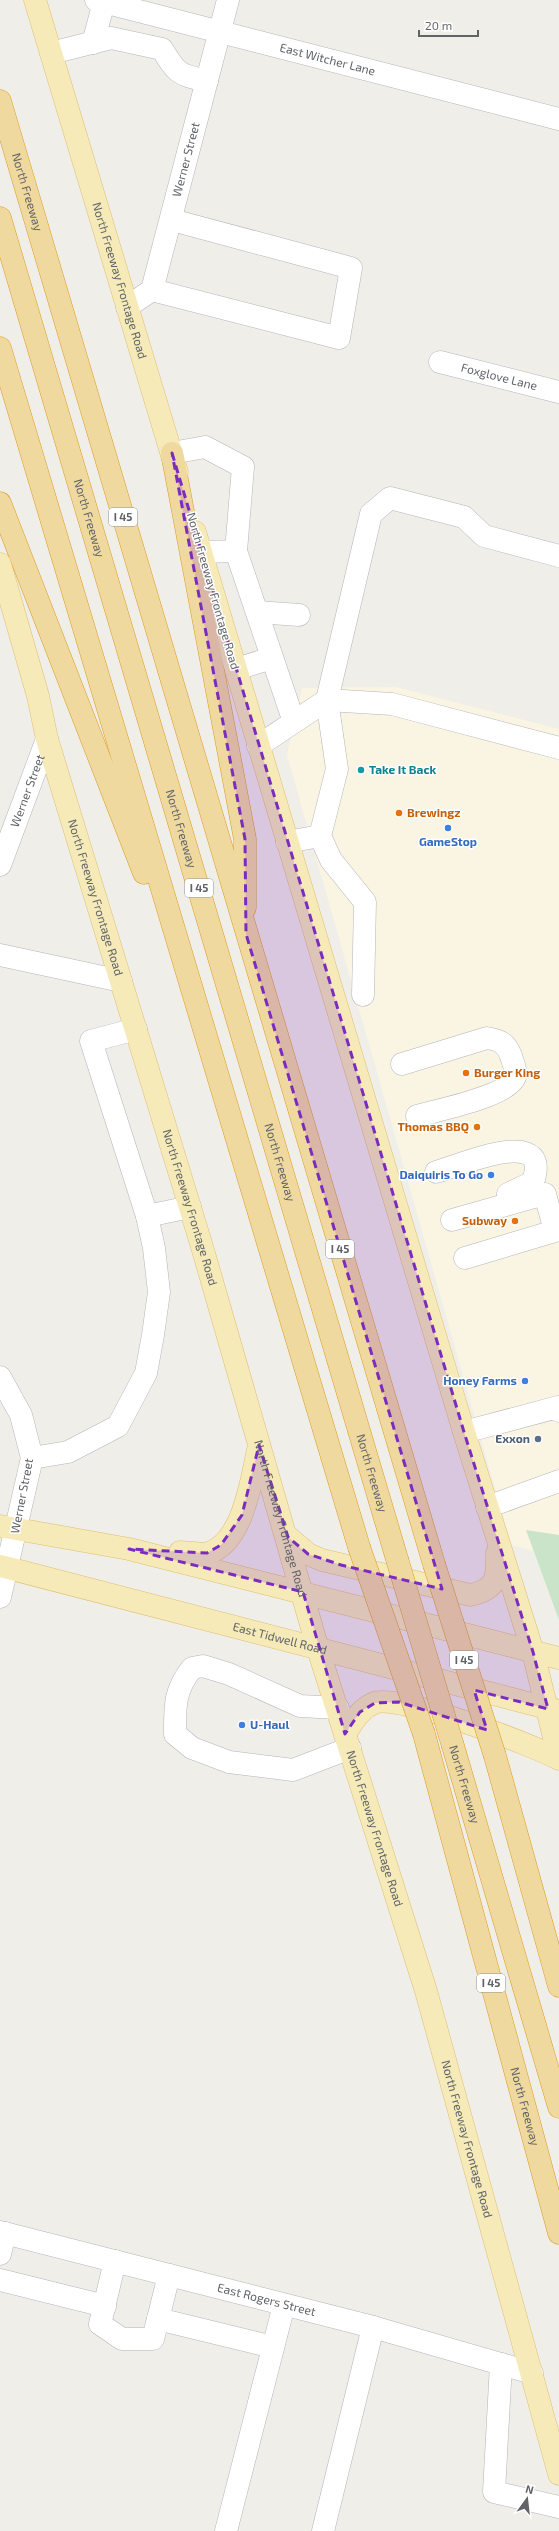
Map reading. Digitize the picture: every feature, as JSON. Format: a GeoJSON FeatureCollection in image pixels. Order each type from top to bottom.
{"type":"FeatureCollection","features":[{"type":"Feature","properties":{"kind":"highway","name":"North Freeway"},"geometry":{"type":"LineString","coordinates":[[0,101],[434,1564],[495,1756],[559,1986]]}},
{"type":"Feature","properties":{"kind":"highway","name":"North Freeway"},"geometry":{"type":"LineString","coordinates":[[0,218],[454,1746],[559,2107]]}},
{"type":"Feature","properties":{"kind":"highway","name":"North Freeway"},"geometry":{"type":"LineString","coordinates":[[0,348],[359,1547],[424,1734],[559,2233]]}},
{"type":"Feature","properties":{"kind":"highway"},"geometry":{"type":"LineString","coordinates":[[172,454],[245,839],[246,934]]}},
{"type":"Feature","properties":{"kind":"highway"},"geometry":{"type":"LineString","coordinates":[[0,504],[203,1025]]}},
{"type":"Feature","properties":{"kind":"main road","name":"North Freeway Frontage Road"},"geometry":{"type":"LineString","coordinates":[[35,0],[487,1508],[553,1710],[559,1758]]}},
{"type":"Feature","properties":{"kind":"main road","name":"North Freeway Frontage Road"},"geometry":{"type":"LineString","coordinates":[[0,564],[38,696],[47,739],[190,1206],[259,1445],[304,1592],[318,1649],[338,1708],[426,1991],[559,2474]]}},
{"type":"Feature","properties":{"kind":"main road"},"geometry":{"type":"LineString","coordinates":[[129,1549],[207,1553],[221,1545],[232,1534],[242,1515],[259,1445]]}},
{"type":"Feature","properties":{"kind":"main road"},"geometry":{"type":"LineString","coordinates":[[8,1528],[129,1549],[304,1592],[559,1658]]}},
{"type":"Feature","properties":{"kind":"main road"},"geometry":{"type":"LineString","coordinates":[[288,1537],[308,1554],[322,1560],[470,1595],[484,1592],[494,1584],[497,1574],[497,1540]]}},
{"type":"Feature","properties":{"kind":"main road","name":"East Tidwell Road"},"geometry":{"type":"LineString","coordinates":[[4,1567],[553,1710]]}},
{"type":"Feature","properties":{"kind":"main road"},"geometry":{"type":"LineString","coordinates":[[348,1741],[360,1712],[375,1703],[399,1702],[523,1742],[559,1758]]}},
{"type":"Feature","properties":{"kind":"street","name":"Werner Street"},"geometry":{"type":"LineString","coordinates":[[152,290],[172,220],[228,0]]}},
{"type":"Feature","properties":{"kind":"street"},"geometry":{"type":"LineString","coordinates":[[93,43],[100,1]]}},
{"type":"Feature","properties":{"kind":"street","name":"East Witcher Lane"},"geometry":{"type":"LineString","coordinates":[[100,1],[559,119]]}},
{"type":"Feature","properties":{"kind":"street"},"geometry":{"type":"LineString","coordinates":[[162,49],[170,20]]}},
{"type":"Feature","properties":{"kind":"street"},"geometry":{"type":"LineString","coordinates":[[51,53],[119,38],[162,49],[175,70],[181,75],[207,81]]}},
{"type":"Feature","properties":{"kind":"street"},"geometry":{"type":"LineString","coordinates":[[127,308],[152,290],[339,338],[351,268],[172,220]]}},
{"type":"Feature","properties":{"kind":"street","name":"Foxglove Lane"},"geometry":{"type":"LineString","coordinates":[[440,362],[559,392]]}},
{"type":"Feature","properties":{"kind":"street"},"geometry":{"type":"LineString","coordinates":[[172,454],[205,447],[243,467],[236,551],[294,722]]}},
{"type":"Feature","properties":{"kind":"street"},"geometry":{"type":"LineString","coordinates":[[363,995],[365,902],[331,860],[320,836],[337,769],[327,700],[371,514],[390,498],[464,517],[484,536],[559,556]]}},
{"type":"Feature","properties":{"kind":"street"},"geometry":{"type":"LineString","coordinates":[[201,552],[236,551]]}},
{"type":"Feature","properties":{"kind":"street"},"geometry":{"type":"LineString","coordinates":[[257,612],[299,615]]}},
{"type":"Feature","properties":{"kind":"street"},"geometry":{"type":"LineString","coordinates":[[236,669],[272,658]]}},
{"type":"Feature","properties":{"kind":"street"},"geometry":{"type":"LineString","coordinates":[[258,746],[327,700],[392,704],[559,748]]}},
{"type":"Feature","properties":{"kind":"street","name":"Werner Street"},"geometry":{"type":"LineString","coordinates":[[0,865],[47,739]]}},
{"type":"Feature","properties":{"kind":"street"},"geometry":{"type":"LineString","coordinates":[[287,842],[320,836]]}},
{"type":"Feature","properties":{"kind":"street"},"geometry":{"type":"LineString","coordinates":[[0,955],[121,981]]}},
{"type":"Feature","properties":{"kind":"street"},"geometry":{"type":"LineString","coordinates":[[32,1458],[68,1452],[118,1426],[146,1373],[159,1292],[154,1248],[147,1216],[90,1041],[136,1029]]}},
{"type":"Feature","properties":{"kind":"street"},"geometry":{"type":"LineString","coordinates":[[402,1064],[487,1038],[499,1040],[508,1047],[515,1068],[515,1077],[507,1087],[482,1098],[417,1116]]}},
{"type":"Feature","properties":{"kind":"street"},"geometry":{"type":"LineString","coordinates":[[436,1172],[509,1151],[523,1150],[534,1158],[538,1169],[533,1182],[524,1188],[451,1216],[544,1194],[555,1231],[465,1258]]}},
{"type":"Feature","properties":{"kind":"street"},"geometry":{"type":"LineString","coordinates":[[147,1216],[190,1206]]}},
{"type":"Feature","properties":{"kind":"street","name":"Werner Street"},"geometry":{"type":"LineString","coordinates":[[0,1377],[21,1415],[32,1458],[8,1528],[0,1596]]}},
{"type":"Feature","properties":{"kind":"street"},"geometry":{"type":"LineString","coordinates":[[464,1432],[558,1407],[559,1412]]}},
{"type":"Feature","properties":{"kind":"street"},"geometry":{"type":"LineString","coordinates":[[487,1508],[559,1481]]}},
{"type":"Feature","properties":{"kind":"street"},"geometry":{"type":"LineString","coordinates":[[338,1708],[300,1706],[230,1674],[203,1666],[192,1668],[180,1683],[175,1704],[175,1734],[192,1748],[229,1762],[294,1770],[348,1741]]}},
{"type":"Feature","properties":{"kind":"street","name":"East Rogers Street"},"geometry":{"type":"LineString","coordinates":[[2,2240],[115,2262],[169,2275],[372,2327],[532,2373]]}},
{"type":"Feature","properties":{"kind":"street"},"geometry":{"type":"LineString","coordinates":[[115,2262],[100,2324],[122,2339],[153,2339],[165,2321],[169,2275]]}},
{"type":"Feature","properties":{"kind":"street"},"geometry":{"type":"LineString","coordinates":[[0,2280],[105,2306]]}},
{"type":"Feature","properties":{"kind":"street"},"geometry":{"type":"LineString","coordinates":[[226,2531],[284,2305]]}},
{"type":"Feature","properties":{"kind":"street"},"geometry":{"type":"LineString","coordinates":[[165,2321],[273,2347]]}},
{"type":"Feature","properties":{"kind":"street"},"geometry":{"type":"LineString","coordinates":[[323,2531],[372,2327]]}},
{"type":"Feature","properties":{"kind":"street"},"geometry":{"type":"LineString","coordinates":[[502,2364],[494,2492],[559,2507]]}},
{"type":"Feature","properties":{"kind":"highlighted area"},"geometry":{"type":"Polygon","coordinates":[[[172,453],[464,1432],[533,1652],[548,1709],[474,1690],[487,1730],[399,1702],[375,1703],[360,1712],[345,1734],[303,1592],[129,1549],[207,1553],[221,1545],[242,1515],[259,1445],[288,1537],[308,1554],[341,1565],[442,1589],[246,934],[245,839],[172,453]]]}},
{"type":"Feature","properties":{"kind":"shaded area"},"geometry":{"type":"Polygon","coordinates":[[[396,687],[559,729],[559,1558],[511,1545],[287,755],[302,688],[396,687]]]}},
{"type":"Feature","properties":{"kind":"green space"},"geometry":{"type":"Polygon","coordinates":[[[526,1530],[559,1535],[559,1620],[526,1530]]]}},
{"type":"Feature","properties":{"kind":"place","name":"Take It Back"},"geometry":{"type":"Point","coordinates":[361,770]}},
{"type":"Feature","properties":{"kind":"place","name":"Brewingz"},"geometry":{"type":"Point","coordinates":[399,813]}},
{"type":"Feature","properties":{"kind":"place","name":"GameStop"},"geometry":{"type":"Point","coordinates":[448,828]}},
{"type":"Feature","properties":{"kind":"place","name":"Burger King"},"geometry":{"type":"Point","coordinates":[466,1073]}},
{"type":"Feature","properties":{"kind":"place","name":"Thomas BBQ"},"geometry":{"type":"Point","coordinates":[477,1127]}},
{"type":"Feature","properties":{"kind":"place","name":"Daiquiris To Go"},"geometry":{"type":"Point","coordinates":[491,1175]}},
{"type":"Feature","properties":{"kind":"place","name":"Subway"},"geometry":{"type":"Point","coordinates":[515,1221]}},
{"type":"Feature","properties":{"kind":"place","name":"Honey Farms"},"geometry":{"type":"Point","coordinates":[525,1381]}},
{"type":"Feature","properties":{"kind":"place","name":"Exxon"},"geometry":{"type":"Point","coordinates":[538,1439]}},
{"type":"Feature","properties":{"kind":"place","name":"U-Haul"},"geometry":{"type":"Point","coordinates":[242,1725]}}]}
